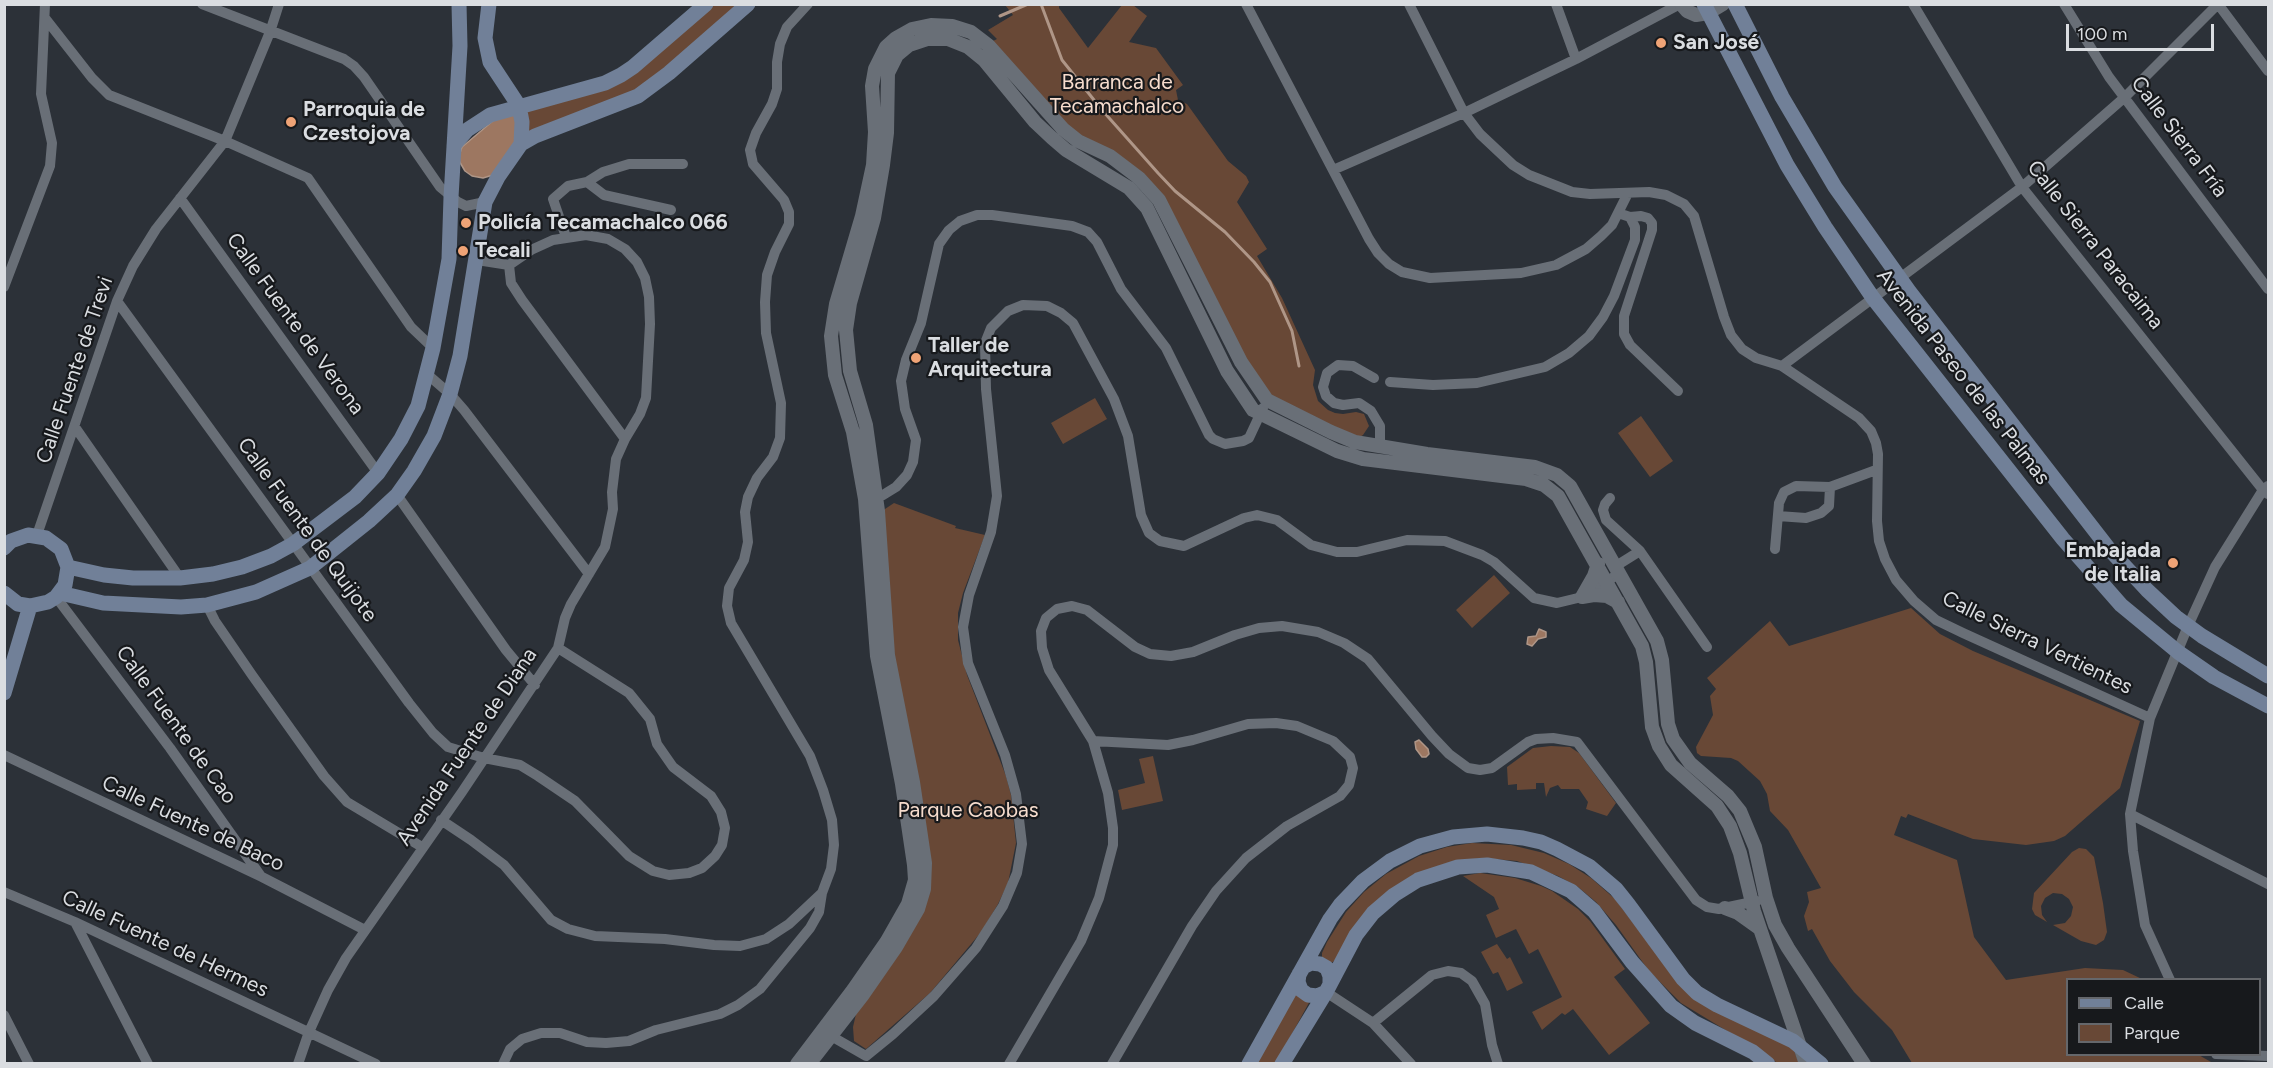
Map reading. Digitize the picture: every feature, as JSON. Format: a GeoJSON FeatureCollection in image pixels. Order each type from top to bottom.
{"type":"FeatureCollection","features":[{"type":"Feature","properties":{"kind":"main road"},"geometry":{"type":"LineString","coordinates":[[58,595],[103,603],[142,606],[207,605],[256,592],[310,568],[369,522],[397,495],[434,436],[450,394],[460,356],[485,202],[498,177],[521,144],[522,122],[519,106],[490,62],[485,38],[489,4]]}},
{"type":"Feature","properties":{"kind":"main road"},"geometry":{"type":"LineString","coordinates":[[454,145],[467,130],[480,120],[519,106],[605,83],[621,75],[706,4]]}},
{"type":"Feature","properties":{"kind":"main road"},"geometry":{"type":"LineString","coordinates":[[521,144],[638,96],[669,73],[748,4]]}},
{"type":"Feature","properties":{"kind":"main road","name":"Avenida Paseo de las Palmas"},"geometry":{"type":"LineString","coordinates":[[1735,4],[1814,154],[1899,278],[2109,549],[2147,590],[2188,626],[2268,676]]}},
{"type":"Feature","properties":{"kind":"main road"},"geometry":{"type":"LineString","coordinates":[[68,567],[104,575],[133,578],[180,578],[213,574],[242,567],[271,556],[293,544],[355,497],[378,473],[418,406],[433,348],[449,259],[450,197],[460,46],[458,5]]}},
{"type":"Feature","properties":{"kind":"main road","name":"Avenida Paseo de las Palmas"},"geometry":{"type":"LineString","coordinates":[[1706,9],[1787,165],[1825,227],[1873,297],[2063,539],[2121,605],[2178,652],[2214,677],[2268,706]]}},
{"type":"Feature","properties":{"kind":"main road"},"geometry":{"type":"LineString","coordinates":[[4,548],[19,537],[38,535],[55,542],[66,557],[68,567],[65,585],[58,595],[39,606],[18,604],[5,598]]}},
{"type":"Feature","properties":{"kind":"main road"},"geometry":{"type":"LineString","coordinates":[[4,693],[30,606]]}},
{"type":"Feature","properties":{"kind":"main road"},"geometry":{"type":"LineString","coordinates":[[1249,1064],[1340,905],[1363,881],[1390,861],[1420,846],[1453,837],[1487,834],[1532,840],[1557,849],[1589,866],[1622,896],[1683,979],[1697,993],[1793,1041],[1815,1063]]}},
{"type":"Feature","properties":{"kind":"main road"},"geometry":{"type":"LineString","coordinates":[[1282,1064],[1364,924],[1383,903],[1406,887],[1431,875],[1458,867],[1487,865],[1516,868],[1545,877],[1583,900],[1603,921],[1632,962],[1671,1006],[1695,1023],[1753,1052],[1768,1064]]}},
{"type":"Feature","properties":{"kind":"main road"},"geometry":{"type":"LineString","coordinates":[[1311,963],[1327,968],[1330,976],[1328,988],[1317,996],[1308,995],[1298,982],[1301,970],[1311,963]]}},
{"type":"Feature","properties":{"kind":"street"},"geometry":{"type":"LineString","coordinates":[[4,287],[51,166],[52,143],[41,94],[45,4]]}},
{"type":"Feature","properties":{"kind":"street"},"geometry":{"type":"LineString","coordinates":[[202,4],[344,59],[354,66],[434,179],[450,197],[466,206],[485,202]]}},
{"type":"Feature","properties":{"kind":"street","name":"Calle Fuente de Trevi"},"geometry":{"type":"LineString","coordinates":[[38,535],[117,301],[133,266],[156,229],[225,141],[270,32],[279,4]]}},
{"type":"Feature","properties":{"kind":"street"},"geometry":{"type":"LineString","coordinates":[[503,1064],[510,1049],[522,1039],[541,1033],[560,1033],[587,1042],[629,1041],[674,1025],[720,1014],[738,1005],[760,989],[810,928],[819,912],[822,893],[831,869],[834,845],[832,820],[823,790],[810,756],[731,623],[727,606],[729,588],[744,560],[748,542],[744,512],[748,497],[757,478],[773,456],[780,438],[781,403],[766,333],[765,302],[767,275],[789,224],[789,212],[784,200],[753,164],[750,150],[777,89],[780,44],[787,27],[808,4]]}},
{"type":"Feature","properties":{"kind":"street"},"geometry":{"type":"LineString","coordinates":[[1246,4],[1357,218],[1378,253],[1402,272],[1430,278],[1537,271],[1570,259],[1586,249],[1612,225],[1628,193]]}},
{"type":"Feature","properties":{"kind":"street","name":"Calle Sierra Vertientes"},"geometry":{"type":"LineString","coordinates":[[1409,4],[1464,112],[1480,134],[1495,149],[1529,175],[1572,192],[1590,194],[1649,192],[1665,195],[1684,204],[1694,216],[1700,231],[1731,335],[1742,349],[1756,358],[1782,366],[1859,418],[1871,431],[1876,443],[1876,521],[1879,541],[1896,580],[1914,601],[1936,620],[2150,718]]}},
{"type":"Feature","properties":{"kind":"street"},"geometry":{"type":"LineString","coordinates":[[1556,4],[1576,59]]}},
{"type":"Feature","properties":{"kind":"street"},"geometry":{"type":"LineString","coordinates":[[1333,170],[1576,59],[1681,4],[1687,11],[1696,15],[1723,4]]}},
{"type":"Feature","properties":{"kind":"street","name":"Calle Sierra Paracaima"},"geometry":{"type":"LineString","coordinates":[[1913,4],[2022,187],[2267,490]]}},
{"type":"Feature","properties":{"kind":"street","name":"Calle Sierra Fría"},"geometry":{"type":"LineString","coordinates":[[2064,4],[2095,56],[2125,98],[2268,289]]}},
{"type":"Feature","properties":{"kind":"street"},"geometry":{"type":"LineString","coordinates":[[1782,366],[2022,187],[2125,98],[2218,4],[2268,71]]}},
{"type":"Feature","properties":{"kind":"street"},"geometry":{"type":"LineString","coordinates":[[45,18],[92,78],[109,95],[225,141],[308,178],[411,327],[433,348]]}},
{"type":"Feature","properties":{"kind":"street"},"geometry":{"type":"LineString","coordinates":[[871,498],[835,375],[831,336],[836,304],[862,216],[873,165],[875,132],[872,86],[875,69],[886,47],[896,38],[912,29],[931,25],[952,26],[971,32],[988,45],[1062,129],[1078,141],[1110,156],[1139,178],[1158,200],[1241,362],[1267,400],[1343,437],[1380,447],[1427,454],[1526,479],[1549,488],[1562,501],[1645,654],[1652,727],[1659,746],[1679,774],[1712,801],[1726,819],[1740,853],[1759,929],[1815,1063]]}},
{"type":"Feature","properties":{"kind":"street"},"geometry":{"type":"LineString","coordinates":[[809,1064],[853,990],[887,941],[904,912],[914,887],[914,865],[899,747],[877,656],[866,425],[849,371],[846,330],[850,303],[874,218],[883,165],[887,133],[888,73],[897,55],[909,45],[927,39],[948,39],[968,47],[984,60],[1035,122],[1065,150],[1129,188],[1147,208],[1227,371],[1253,410],[1337,451],[1363,459],[1535,467],[1557,475],[1575,493],[1653,632],[1660,650],[1668,724],[1673,739],[1690,763],[1728,796],[1740,811],[1759,862],[1766,898],[1776,925],[1788,948],[1864,1064]]}},
{"type":"Feature","properties":{"kind":"street"},"geometry":{"type":"LineString","coordinates":[[872,86],[886,88]]}},
{"type":"Feature","properties":{"kind":"street"},"geometry":{"type":"LineString","coordinates":[[1102,170],[1110,156]]}},
{"type":"Feature","properties":{"kind":"street"},"geometry":{"type":"LineString","coordinates":[[566,237],[553,199],[568,186],[586,182],[603,172],[629,164],[682,164]]}},
{"type":"Feature","properties":{"kind":"street"},"geometry":{"type":"LineString","coordinates":[[586,182],[604,195],[672,210]]}},
{"type":"Feature","properties":{"kind":"street","name":"Calle Fuente de Verona"},"geometry":{"type":"LineString","coordinates":[[180,198],[378,473]]}},
{"type":"Feature","properties":{"kind":"street"},"geometry":{"type":"LineString","coordinates":[[1618,213],[1630,217],[1648,218],[1652,223],[1652,230],[1624,316],[1624,334],[1630,345],[1678,391]]}},
{"type":"Feature","properties":{"kind":"street"},"geometry":{"type":"LineString","coordinates":[[871,498],[890,491],[902,482],[910,469],[915,455],[915,434],[905,409],[901,381],[906,360],[927,302],[939,244],[949,230],[960,221],[977,215],[1072,226],[1088,232],[1097,242],[1121,289],[1166,348],[1209,435],[1225,444],[1249,438],[1267,400]]}},
{"type":"Feature","properties":{"kind":"street"},"geometry":{"type":"LineString","coordinates":[[1390,382],[1433,385],[1477,383],[1545,367],[1569,352],[1588,336],[1614,296],[1635,240],[1635,227],[1630,217]]}},
{"type":"Feature","properties":{"kind":"street","name":"Avenida Fuente de Diana"},"geometry":{"type":"LineString","coordinates":[[298,1064],[309,1032],[328,990],[365,930],[558,648],[565,618],[605,547],[610,528],[616,459],[646,399],[649,297],[645,278],[637,262],[625,249],[608,239],[586,235],[566,237],[531,250],[509,265]]}},
{"type":"Feature","properties":{"kind":"street"},"geometry":{"type":"LineString","coordinates":[[477,260],[509,265],[511,283],[522,300],[625,438]]}},
{"type":"Feature","properties":{"kind":"street","name":"Calle Fuente de Quijote"},"geometry":{"type":"LineString","coordinates":[[117,301],[310,568],[433,733],[448,747],[484,758],[520,765],[538,776],[575,801],[629,856],[653,871],[669,875],[688,873],[702,868],[715,856],[722,844],[725,828],[721,812],[711,796],[672,767],[657,744],[650,719],[630,693],[558,648]]}},
{"type":"Feature","properties":{"kind":"street"},"geometry":{"type":"LineString","coordinates":[[826,1033],[866,1060],[926,1004],[976,948],[1008,896],[1020,859],[1021,827],[1014,784],[1005,755],[968,663],[963,627],[969,595],[991,532],[996,503],[984,343],[991,328],[1008,311],[1023,305],[1047,306],[1061,312],[1073,323],[1114,399],[1128,436],[1139,506],[1144,523],[1149,532],[1160,541],[1185,546],[1244,518],[1263,515],[1277,520],[1311,545],[1336,552],[1357,552],[1420,539],[1458,544],[1494,562],[1534,598],[1566,603],[1582,597],[1607,582],[1640,551]]}},
{"type":"Feature","properties":{"kind":"street"},"geometry":{"type":"LineString","coordinates":[[1374,378],[1353,366],[1338,365],[1327,373],[1323,387],[1326,396],[1334,403],[1343,405],[1359,403],[1371,411],[1380,426],[1380,447]]}},
{"type":"Feature","properties":{"kind":"street"},"geometry":{"type":"LineString","coordinates":[[427,375],[450,394],[589,574]]}},
{"type":"Feature","properties":{"kind":"street"},"geometry":{"type":"LineString","coordinates":[[75,427],[180,578]]}},
{"type":"Feature","properties":{"kind":"street"},"geometry":{"type":"LineString","coordinates":[[1775,549],[1779,503],[1784,492],[1796,486],[1830,487],[1876,470]]}},
{"type":"Feature","properties":{"kind":"street"},"geometry":{"type":"LineString","coordinates":[[1778,516],[1806,518],[1821,513],[1828,506],[1830,487]]}},
{"type":"Feature","properties":{"kind":"street","name":"Calle Sierra Vertientes"},"geometry":{"type":"LineString","coordinates":[[2169,978],[2145,925],[2133,851],[2130,814],[2150,718],[2188,626],[2214,567],[2267,490]]}},
{"type":"Feature","properties":{"kind":"street"},"geometry":{"type":"LineString","coordinates":[[397,495],[506,650],[535,684]]}},
{"type":"Feature","properties":{"kind":"street"},"geometry":{"type":"LineString","coordinates":[[1610,498],[1603,510],[1606,520],[1640,551],[1707,647]]}},
{"type":"Feature","properties":{"kind":"street"},"geometry":{"type":"LineString","coordinates":[[1582,597],[1598,564]]}},
{"type":"Feature","properties":{"kind":"street","name":"Calle Fuente de Cao"},"geometry":{"type":"LineString","coordinates":[[58,595],[262,877]]}},
{"type":"Feature","properties":{"kind":"street"},"geometry":{"type":"LineString","coordinates":[[1582,597],[1607,596],[1618,602]]}},
{"type":"Feature","properties":{"kind":"street"},"geometry":{"type":"LineString","coordinates":[[207,605],[252,675],[324,776],[346,802],[423,847]]}},
{"type":"Feature","properties":{"kind":"street"},"geometry":{"type":"LineString","coordinates":[[1009,1064],[1081,941],[1099,898],[1113,845],[1108,794],[1093,741],[1049,670],[1042,648],[1041,631],[1046,618],[1056,609],[1072,606],[1087,610],[1134,647],[1150,654],[1171,656],[1193,652],[1259,628],[1282,626],[1318,632],[1344,643],[1368,659],[1432,736],[1449,754],[1468,768],[1480,770],[1492,768],[1528,742],[1536,740],[1553,738],[1577,742],[1696,900],[1707,907],[1725,908],[1766,898]]}},
{"type":"Feature","properties":{"kind":"street"},"geometry":{"type":"LineString","coordinates":[[1093,741],[1168,744],[1192,740],[1248,724],[1286,724],[1324,735],[1350,758],[1353,768],[1351,781],[1344,792],[1280,831],[1246,858],[1216,891],[1192,926],[1112,1064]]}},
{"type":"Feature","properties":{"kind":"street","name":"Calle Fuente de Baco"},"geometry":{"type":"LineString","coordinates":[[4,755],[262,877],[365,930]]}},
{"type":"Feature","properties":{"kind":"street"},"geometry":{"type":"LineString","coordinates":[[2130,814],[2268,884]]}},
{"type":"Feature","properties":{"kind":"street"},"geometry":{"type":"LineString","coordinates":[[441,820],[504,865],[551,920],[568,929],[595,936],[666,939],[740,946],[765,939],[789,924],[822,893]]}},
{"type":"Feature","properties":{"kind":"street","name":"Calle Fuente de Hermes"},"geometry":{"type":"LineString","coordinates":[[4,892],[75,922],[376,1064]]}},
{"type":"Feature","properties":{"kind":"street"},"geometry":{"type":"LineString","coordinates":[[1725,908],[1738,913],[1759,929]]}},
{"type":"Feature","properties":{"kind":"street"},"geometry":{"type":"LineString","coordinates":[[75,922],[148,1064]]}},
{"type":"Feature","properties":{"kind":"street"},"geometry":{"type":"LineString","coordinates":[[1373,1023],[1432,975],[1448,971],[1461,974],[1472,981],[1485,1004],[1492,1046],[1498,1064]]}},
{"type":"Feature","properties":{"kind":"street"},"geometry":{"type":"LineString","coordinates":[[1328,988],[1373,1023],[1411,1064]]}},
{"type":"Feature","properties":{"kind":"street"},"geometry":{"type":"LineString","coordinates":[[4,1015],[29,1064]]}},
{"type":"Feature","properties":{"kind":"street"},"geometry":{"type":"LineString","coordinates":[[797,1064],[826,1033]]}},
{"type":"Feature","properties":{"kind":"green space"},"geometry":{"type":"Polygon","coordinates":[[[708,5],[744,5],[635,94],[524,142],[523,110],[605,84],[708,5]]]}},
{"type":"Feature","properties":{"kind":"green space","name":"Barranca de Tecamachalco"},"geometry":{"type":"Polygon","coordinates":[[[1005,5],[1059,5],[1088,48],[1122,5],[1133,5],[1147,16],[1129,42],[1156,48],[1183,85],[1176,90],[1178,100],[1187,104],[1228,161],[1246,176],[1249,182],[1237,202],[1267,249],[1257,256],[1282,298],[1315,370],[1313,385],[1318,401],[1335,413],[1364,414],[1369,426],[1363,435],[1360,437],[1287,409],[1258,384],[1162,198],[1080,138],[991,42],[997,39],[988,30],[1013,15],[1005,5]]]}},
{"type":"Feature","properties":{"kind":"green space"},"geometry":{"type":"Polygon","coordinates":[[[1095,398],[1107,419],[1063,444],[1051,423],[1095,398]]]}},
{"type":"Feature","properties":{"kind":"green space"},"geometry":{"type":"Polygon","coordinates":[[[1641,416],[1673,461],[1650,477],[1618,433],[1641,416]]]}},
{"type":"Feature","properties":{"kind":"green space","name":"Parque Caobas"},"geometry":{"type":"Polygon","coordinates":[[[894,503],[956,526],[955,528],[985,535],[963,593],[958,613],[958,640],[967,675],[1006,776],[1011,795],[1016,843],[1008,883],[982,931],[930,993],[866,1049],[854,1041],[853,1027],[856,1014],[917,919],[882,511],[894,503]]]}},
{"type":"Feature","properties":{"kind":"green space"},"geometry":{"type":"Polygon","coordinates":[[[1494,575],[1510,593],[1472,628],[1456,610],[1494,575]]]}},
{"type":"Feature","properties":{"kind":"green space"},"geometry":{"type":"Polygon","coordinates":[[[1911,608],[1940,634],[1973,651],[2140,721],[2120,788],[2065,836],[2054,841],[2026,845],[1973,839],[1908,814],[1906,818],[1901,816],[1894,835],[1957,860],[1974,937],[2006,980],[2085,968],[2123,970],[2140,978],[2066,978],[2066,1056],[2200,1056],[2211,1062],[2268,1063],[1912,1063],[1892,1030],[1854,992],[1830,961],[1812,929],[1808,931],[1804,916],[1809,902],[1807,892],[1821,888],[1788,830],[1770,811],[1767,794],[1760,781],[1738,761],[1731,758],[1701,756],[1697,753],[1696,747],[1713,715],[1710,696],[1716,689],[1707,678],[1770,621],[1789,646],[1911,608]]]}},
{"type":"Feature","properties":{"kind":"green space"},"geometry":{"type":"Polygon","coordinates":[[[1570,747],[1579,753],[1616,803],[1607,816],[1586,809],[1588,802],[1579,789],[1561,789],[1558,785],[1550,788],[1546,797],[1544,783],[1536,783],[1536,789],[1517,790],[1517,784],[1508,785],[1507,767],[1533,748],[1570,747]]]}},
{"type":"Feature","properties":{"kind":"green space"},"geometry":{"type":"Polygon","coordinates":[[[1153,756],[1163,801],[1122,810],[1118,790],[1145,783],[1139,759],[1153,756]]]}},
{"type":"Feature","properties":{"kind":"green space"},"geometry":{"type":"Polygon","coordinates":[[[1472,843],[1511,845],[1544,853],[1569,864],[1591,878],[1615,899],[1664,964],[1793,1048],[1799,1063],[1777,1063],[1681,1003],[1649,971],[1616,925],[1596,902],[1578,887],[1558,876],[1517,861],[1483,858],[1451,862],[1421,872],[1333,962],[1322,959],[1327,942],[1346,912],[1364,892],[1386,874],[1419,856],[1447,847],[1472,843]]]}},
{"type":"Feature","properties":{"kind":"green space"},"geometry":{"type":"Polygon","coordinates":[[[2079,848],[2086,849],[2094,857],[2103,903],[2107,932],[2104,940],[2096,945],[2081,941],[2053,925],[2065,923],[2071,916],[2073,907],[2069,899],[2062,894],[2053,893],[2045,898],[2041,906],[2042,915],[2047,922],[2035,915],[2032,909],[2034,893],[2072,852],[2079,848]]]}},
{"type":"Feature","properties":{"kind":"green space"},"geometry":{"type":"Polygon","coordinates":[[[1480,873],[1515,878],[1541,886],[1578,909],[1590,921],[1625,969],[1614,977],[1650,1023],[1609,1055],[1573,1009],[1565,1015],[1562,1013],[1542,1030],[1532,1012],[1562,997],[1538,949],[1529,954],[1516,929],[1496,938],[1486,915],[1499,909],[1494,897],[1463,876],[1480,873]]]}},
{"type":"Feature","properties":{"kind":"green space"},"geometry":{"type":"Polygon","coordinates":[[[1497,944],[1507,959],[1510,957],[1523,983],[1507,991],[1498,972],[1493,974],[1481,952],[1497,944]]]}},
{"type":"Feature","properties":{"kind":"green space"},"geometry":{"type":"Polygon","coordinates":[[[1296,989],[1311,999],[1276,1063],[1256,1064],[1296,989]]]}},
{"type":"Feature","properties":{"kind":"shaded area"},"geometry":{"type":"Polygon","coordinates":[[[520,111],[521,145],[493,175],[483,178],[472,176],[465,171],[458,159],[462,147],[494,120],[520,111]]]}},
{"type":"Feature","properties":{"kind":"shaded area"},"geometry":{"type":"Polygon","coordinates":[[[1539,629],[1546,632],[1546,637],[1538,639],[1532,646],[1527,644],[1528,637],[1536,636],[1539,629]]]}},
{"type":"Feature","properties":{"kind":"shaded area"},"geometry":{"type":"Polygon","coordinates":[[[1419,740],[1428,749],[1429,754],[1426,757],[1422,757],[1416,749],[1415,742],[1419,740]]]}},
{"type":"Feature","properties":{"kind":"waterway"},"geometry":{"type":"LineString","coordinates":[[1000,16],[1028,4]]}},
{"type":"Feature","properties":{"kind":"waterway"},"geometry":{"type":"LineString","coordinates":[[1041,4],[1062,60],[1102,110],[1175,191],[1225,232],[1270,282],[1292,331],[1299,366]]}},
{"type":"Feature","properties":{"kind":"place","name":"San José"},"geometry":{"type":"Point","coordinates":[1661,43]}},
{"type":"Feature","properties":{"kind":"place","name":"Parroquia de Czestojova"},"geometry":{"type":"Point","coordinates":[291,122]}},
{"type":"Feature","properties":{"kind":"place","name":"Policía Tecamachalco 066"},"geometry":{"type":"Point","coordinates":[466,223]}},
{"type":"Feature","properties":{"kind":"place","name":"Tecali"},"geometry":{"type":"Point","coordinates":[463,251]}},
{"type":"Feature","properties":{"kind":"place","name":"Taller de Arquitectura"},"geometry":{"type":"Point","coordinates":[916,358]}},
{"type":"Feature","properties":{"kind":"place","name":"Embajada de Italia"},"geometry":{"type":"Point","coordinates":[2173,563]}}]}
